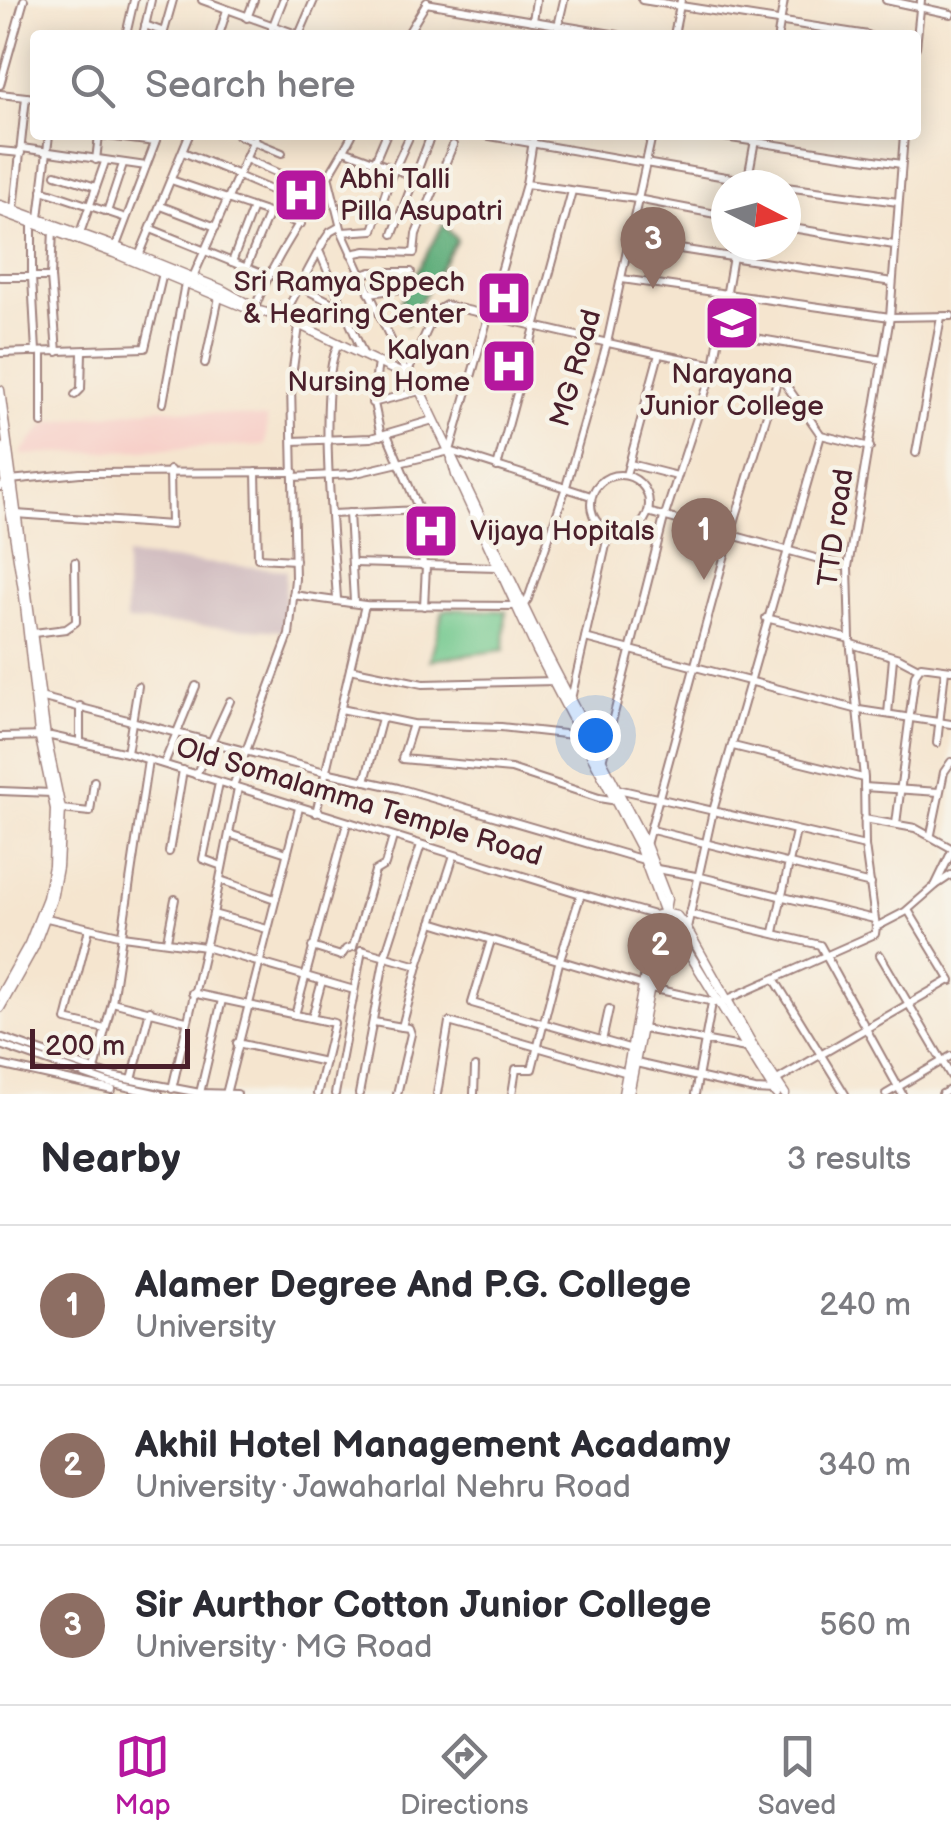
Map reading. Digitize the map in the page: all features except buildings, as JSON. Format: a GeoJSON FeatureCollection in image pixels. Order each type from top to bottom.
{"type":"FeatureCollection","features":[{"type":"Feature","properties":{"kind":"main road"},"geometry":{"type":"LineString","coordinates":[[0,208],[14,209],[163,273],[246,300],[255,308]]}},
{"type":"Feature","properties":{"kind":"main road"},"geometry":{"type":"LineString","coordinates":[[0,208],[116,246],[219,297],[284,318],[415,380],[519,606]]}},
{"type":"Feature","properties":{"kind":"main road"},"geometry":{"type":"LineString","coordinates":[[0,390],[5,484],[16,514],[34,633],[43,738],[61,808],[58,867],[47,918],[0,1008]]}},
{"type":"Feature","properties":{"kind":"main road"},"geometry":{"type":"LineString","coordinates":[[0,447],[52,794],[55,839],[47,898],[29,944],[3,983],[0,996]]}},
{"type":"Feature","properties":{"kind":"main road"},"geometry":{"type":"LineString","coordinates":[[450,451],[456,475],[497,567],[558,681],[582,736],[618,789],[657,869],[667,899],[626,1094]]}},
{"type":"Feature","properties":{"kind":"main road"},"geometry":{"type":"LineString","coordinates":[[558,681],[601,761],[664,913],[775,1092]]}},
{"type":"Feature","properties":{"kind":"main road"},"geometry":{"type":"LineString","coordinates":[[664,913],[677,916],[687,929],[719,1002],[785,1094]]}},
{"type":"Feature","properties":{"kind":"main road"},"geometry":{"type":"LineString","coordinates":[[630,1074],[643,1029],[648,986]]}},
{"type":"Feature","properties":{"kind":"street"},"geometry":{"type":"LineString","coordinates":[[0,86],[24,0]]}},
{"type":"Feature","properties":{"kind":"street"},"geometry":{"type":"LineString","coordinates":[[127,30],[134,0]]}},
{"type":"Feature","properties":{"kind":"street"},"geometry":{"type":"LineString","coordinates":[[144,30],[151,0]]}},
{"type":"Feature","properties":{"kind":"street"},"geometry":{"type":"LineString","coordinates":[[164,30],[173,0]]}},
{"type":"Feature","properties":{"kind":"street"},"geometry":{"type":"LineString","coordinates":[[202,0],[280,30]]}},
{"type":"Feature","properties":{"kind":"street"},"geometry":{"type":"LineString","coordinates":[[247,18],[254,0]]}},
{"type":"Feature","properties":{"kind":"street"},"geometry":{"type":"LineString","coordinates":[[272,28],[283,0]]}},
{"type":"Feature","properties":{"kind":"street"},"geometry":{"type":"LineString","coordinates":[[301,30],[314,0]]}},
{"type":"Feature","properties":{"kind":"street"},"geometry":{"type":"LineString","coordinates":[[534,30],[536,0]]}},
{"type":"Feature","properties":{"kind":"street"},"geometry":{"type":"LineString","coordinates":[[557,30],[564,0]]}},
{"type":"Feature","properties":{"kind":"street"},"geometry":{"type":"LineString","coordinates":[[642,0],[834,30]]}},
{"type":"Feature","properties":{"kind":"street"},"geometry":{"type":"LineString","coordinates":[[779,30],[784,0]]}},
{"type":"Feature","properties":{"kind":"street"},"geometry":{"type":"LineString","coordinates":[[886,0],[921,4],[951,14]]}},
{"type":"Feature","properties":{"kind":"street"},"geometry":{"type":"LineString","coordinates":[[410,30],[427,1],[588,30]]}},
{"type":"Feature","properties":{"kind":"street"},"geometry":{"type":"LineString","coordinates":[[675,30],[680,3]]}},
{"type":"Feature","properties":{"kind":"street"},"geometry":{"type":"LineString","coordinates":[[918,30],[921,4]]}},
{"type":"Feature","properties":{"kind":"street"},"geometry":{"type":"LineString","coordinates":[[144,25],[156,30]]}},
{"type":"Feature","properties":{"kind":"street"},"geometry":{"type":"LineString","coordinates":[[0,94],[30,98]]}},
{"type":"Feature","properties":{"kind":"street"},"geometry":{"type":"LineString","coordinates":[[14,209],[30,104]]}},
{"type":"Feature","properties":{"kind":"street"},"geometry":{"type":"LineString","coordinates":[[42,423],[32,277],[35,219],[48,140]]}},
{"type":"Feature","properties":{"kind":"street"},"geometry":{"type":"LineString","coordinates":[[80,233],[96,186],[100,140]]}},
{"type":"Feature","properties":{"kind":"street"},"geometry":{"type":"LineString","coordinates":[[116,246],[155,140]]}},
{"type":"Feature","properties":{"kind":"street"},"geometry":{"type":"LineString","coordinates":[[139,256],[187,140]]}},
{"type":"Feature","properties":{"kind":"street"},"geometry":{"type":"LineString","coordinates":[[164,403],[189,280],[254,140]]}},
{"type":"Feature","properties":{"kind":"street"},"geometry":{"type":"LineString","coordinates":[[259,140],[282,153]]}},
{"type":"Feature","properties":{"kind":"street"},"geometry":{"type":"LineString","coordinates":[[255,308],[349,140]]}},
{"type":"Feature","properties":{"kind":"street"},"geometry":{"type":"LineString","coordinates":[[376,161],[384,140]]}},
{"type":"Feature","properties":{"kind":"street"},"geometry":{"type":"LineString","coordinates":[[284,318],[330,232],[372,230],[408,140]]}},
{"type":"Feature","properties":{"kind":"street"},"geometry":{"type":"LineString","coordinates":[[393,234],[429,140]]}},
{"type":"Feature","properties":{"kind":"street"},"geometry":{"type":"LineString","coordinates":[[450,451],[526,184],[533,140]]}},
{"type":"Feature","properties":{"kind":"street"},"geometry":{"type":"LineString","coordinates":[[537,140],[711,177]]}},
{"type":"Feature","properties":{"kind":"street","name":"MG Road"},"geometry":{"type":"LineString","coordinates":[[519,606],[528,600],[607,343],[651,140]]}},
{"type":"Feature","properties":{"kind":"street"},"geometry":{"type":"LineString","coordinates":[[750,170],[756,140]]}},
{"type":"Feature","properties":{"kind":"street"},"geometry":{"type":"LineString","coordinates":[[767,140],[901,164]]}},
{"type":"Feature","properties":{"kind":"street","name":"TTD road"},"geometry":{"type":"LineString","coordinates":[[875,923],[865,846],[848,567],[890,318],[903,140]]}},
{"type":"Feature","properties":{"kind":"street"},"geometry":{"type":"LineString","coordinates":[[351,254],[414,253],[416,234],[453,145]]}},
{"type":"Feature","properties":{"kind":"street"},"geometry":{"type":"LineString","coordinates":[[0,151],[22,150],[146,166]]}},
{"type":"Feature","properties":{"kind":"street"},"geometry":{"type":"LineString","coordinates":[[344,150],[437,185]]}},
{"type":"Feature","properties":{"kind":"street"},"geometry":{"type":"LineString","coordinates":[[183,152],[312,208]]}},
{"type":"Feature","properties":{"kind":"street"},"geometry":{"type":"LineString","coordinates":[[246,160],[293,180]]}},
{"type":"Feature","properties":{"kind":"street"},"geometry":{"type":"LineString","coordinates":[[107,212],[123,164]]}},
{"type":"Feature","properties":{"kind":"street"},"geometry":{"type":"LineString","coordinates":[[56,174],[96,186]]}},
{"type":"Feature","properties":{"kind":"street"},"geometry":{"type":"LineString","coordinates":[[172,180],[300,224]]}},
{"type":"Feature","properties":{"kind":"street"},"geometry":{"type":"LineString","coordinates":[[330,180],[341,229],[407,374]]}},
{"type":"Feature","properties":{"kind":"street"},"geometry":{"type":"LineString","coordinates":[[526,184],[711,213]]}},
{"type":"Feature","properties":{"kind":"street"},"geometry":{"type":"LineString","coordinates":[[801,189],[898,202]]}},
{"type":"Feature","properties":{"kind":"street"},"geometry":{"type":"LineString","coordinates":[[42,190],[126,218]]}},
{"type":"Feature","properties":{"kind":"street"},"geometry":{"type":"LineString","coordinates":[[496,467],[572,191]]}},
{"type":"Feature","properties":{"kind":"street"},"geometry":{"type":"LineString","coordinates":[[161,206],[216,226]]}},
{"type":"Feature","properties":{"kind":"street"},"geometry":{"type":"LineString","coordinates":[[232,262],[252,210]]}},
{"type":"Feature","properties":{"kind":"street"},"geometry":{"type":"LineString","coordinates":[[246,268],[268,215]]}},
{"type":"Feature","properties":{"kind":"street"},"geometry":{"type":"LineString","coordinates":[[52,228],[57,352]]}},
{"type":"Feature","properties":{"kind":"street"},"geometry":{"type":"LineString","coordinates":[[150,229],[269,278]]}},
{"type":"Feature","properties":{"kind":"street"},"geometry":{"type":"LineString","coordinates":[[801,230],[894,245]]}},
{"type":"Feature","properties":{"kind":"street"},"geometry":{"type":"LineString","coordinates":[[628,241],[711,253]]}},
{"type":"Feature","properties":{"kind":"street"},"geometry":{"type":"LineString","coordinates":[[320,253],[364,356]]}},
{"type":"Feature","properties":{"kind":"street"},"geometry":{"type":"LineString","coordinates":[[601,761],[664,518],[714,366],[731,260]]}},
{"type":"Feature","properties":{"kind":"street"},"geometry":{"type":"LineString","coordinates":[[757,260],[892,282]]}},
{"type":"Feature","properties":{"kind":"street"},"geometry":{"type":"LineString","coordinates":[[361,275],[411,272]]}},
{"type":"Feature","properties":{"kind":"street"},"geometry":{"type":"LineString","coordinates":[[0,353],[145,348],[163,273]]}},
{"type":"Feature","properties":{"kind":"street"},"geometry":{"type":"LineString","coordinates":[[0,277],[51,277]]}},
{"type":"Feature","properties":{"kind":"street"},"geometry":{"type":"LineString","coordinates":[[622,279],[890,318],[951,316]]}},
{"type":"Feature","properties":{"kind":"street"},"geometry":{"type":"LineString","coordinates":[[300,288],[346,310]]}},
{"type":"Feature","properties":{"kind":"street"},"geometry":{"type":"LineString","coordinates":[[369,293],[401,290]]}},
{"type":"Feature","properties":{"kind":"street"},"geometry":{"type":"LineString","coordinates":[[206,363],[219,297]]}},
{"type":"Feature","properties":{"kind":"street"},"geometry":{"type":"LineString","coordinates":[[407,374],[436,311],[446,305],[714,366],[779,375],[822,435],[870,447]]}},
{"type":"Feature","properties":{"kind":"street"},"geometry":{"type":"LineString","coordinates":[[916,453],[941,316]]}},
{"type":"Feature","properties":{"kind":"street"},"geometry":{"type":"LineString","coordinates":[[172,1089],[213,914],[235,787],[289,635],[295,560],[292,383],[299,326]]}},
{"type":"Feature","properties":{"kind":"street"},"geometry":{"type":"LineString","coordinates":[[720,332],[883,360]]}},
{"type":"Feature","properties":{"kind":"street"},"geometry":{"type":"LineString","coordinates":[[336,599],[329,442],[332,358],[339,343]]}},
{"type":"Feature","properties":{"kind":"street"},"geometry":{"type":"LineString","coordinates":[[75,395],[81,390],[82,352]]}},
{"type":"Feature","properties":{"kind":"street"},"geometry":{"type":"LineString","coordinates":[[626,475],[658,354]]}},
{"type":"Feature","properties":{"kind":"street"},"geometry":{"type":"LineString","coordinates":[[378,363],[372,382],[372,403],[419,510],[425,566],[424,606]]}},
{"type":"Feature","properties":{"kind":"street"},"geometry":{"type":"LineString","coordinates":[[646,845],[730,536],[779,375]]}},
{"type":"Feature","properties":{"kind":"street"},"geometry":{"type":"LineString","coordinates":[[374,403],[420,391]]}},
{"type":"Feature","properties":{"kind":"street"},"geometry":{"type":"LineString","coordinates":[[293,442],[384,435],[433,420]]}},
{"type":"Feature","properties":{"kind":"street"},"geometry":{"type":"LineString","coordinates":[[687,929],[713,811],[822,435]]}},
{"type":"Feature","properties":{"kind":"street"},"geometry":{"type":"LineString","coordinates":[[5,484],[170,470],[330,476],[450,451],[591,496]]}},
{"type":"Feature","properties":{"kind":"street"},"geometry":{"type":"LineString","coordinates":[[630,464],[677,476]]}},
{"type":"Feature","properties":{"kind":"street"},"geometry":{"type":"LineString","coordinates":[[16,514],[171,525],[170,470]]}},
{"type":"Feature","properties":{"kind":"street"},"geometry":{"type":"LineString","coordinates":[[256,472],[258,558],[295,560]]}},
{"type":"Feature","properties":{"kind":"street"},"geometry":{"type":"LineString","coordinates":[[626,475],[642,484],[650,502],[640,526],[626,533],[610,532],[598,524],[591,511],[591,496],[598,483],[611,476],[626,475]]}},
{"type":"Feature","properties":{"kind":"street"},"geometry":{"type":"LineString","coordinates":[[332,514],[419,510]]}},
{"type":"Feature","properties":{"kind":"street"},"geometry":{"type":"LineString","coordinates":[[648,512],[848,567]]}},
{"type":"Feature","properties":{"kind":"street"},"geometry":{"type":"LineString","coordinates":[[348,514],[354,602]]}},
{"type":"Feature","properties":{"kind":"street"},"geometry":{"type":"LineString","coordinates":[[571,699],[610,532]]}},
{"type":"Feature","properties":{"kind":"street"},"geometry":{"type":"LineString","coordinates":[[34,633],[66,630],[76,622],[76,562]]}},
{"type":"Feature","properties":{"kind":"street"},"geometry":{"type":"LineString","coordinates":[[352,563],[497,567]]}},
{"type":"Feature","properties":{"kind":"street"},"geometry":{"type":"LineString","coordinates":[[293,595],[365,605],[519,606]]}},
{"type":"Feature","properties":{"kind":"street"},"geometry":{"type":"LineString","coordinates":[[316,813],[365,605]]}},
{"type":"Feature","properties":{"kind":"street"},"geometry":{"type":"LineString","coordinates":[[766,618],[850,641],[918,668],[948,670],[937,743]]}},
{"type":"Feature","properties":{"kind":"street"},"geometry":{"type":"LineString","coordinates":[[586,638],[859,710],[951,724]]}},
{"type":"Feature","properties":{"kind":"street"},"geometry":{"type":"LineString","coordinates":[[888,714],[892,658]]}},
{"type":"Feature","properties":{"kind":"street"},"geometry":{"type":"LineString","coordinates":[[350,668],[423,684],[558,681]]}},
{"type":"Feature","properties":{"kind":"street"},"geometry":{"type":"LineString","coordinates":[[896,824],[918,668]]}},
{"type":"Feature","properties":{"kind":"street"},"geometry":{"type":"LineString","coordinates":[[127,753],[138,686]]}},
{"type":"Feature","properties":{"kind":"street"},"geometry":{"type":"LineString","coordinates":[[164,764],[196,686]]}},
{"type":"Feature","properties":{"kind":"street"},"geometry":{"type":"LineString","coordinates":[[40,697],[473,809],[645,860]]}},
{"type":"Feature","properties":{"kind":"street"},"geometry":{"type":"LineString","coordinates":[[196,775],[230,700]]}},
{"type":"Feature","properties":{"kind":"street"},"geometry":{"type":"LineString","coordinates":[[80,706],[80,741]]}},
{"type":"Feature","properties":{"kind":"street"},"geometry":{"type":"LineString","coordinates":[[341,708],[413,724],[501,727],[582,736]]}},
{"type":"Feature","properties":{"kind":"street"},"geometry":{"type":"LineString","coordinates":[[364,781],[382,718]]}},
{"type":"Feature","properties":{"kind":"street"},"geometry":{"type":"LineString","coordinates":[[413,724],[402,758],[511,770],[589,796],[617,801]]}},
{"type":"Feature","properties":{"kind":"street","name":"Old Somalamma Temple Road"},"geometry":{"type":"LineString","coordinates":[[0,737],[80,741],[127,753],[581,894],[654,915],[664,913]]}},
{"type":"Feature","properties":{"kind":"street"},"geometry":{"type":"LineString","coordinates":[[733,746],[864,782],[939,792]]}},
{"type":"Feature","properties":{"kind":"street"},"geometry":{"type":"LineString","coordinates":[[95,1070],[124,936],[148,760]]}},
{"type":"Feature","properties":{"kind":"street"},"geometry":{"type":"LineString","coordinates":[[931,834],[944,772],[951,762]]}},
{"type":"Feature","properties":{"kind":"street"},"geometry":{"type":"LineString","coordinates":[[169,852],[183,770]]}},
{"type":"Feature","properties":{"kind":"street"},"geometry":{"type":"LineString","coordinates":[[61,808],[90,812],[94,781]]}},
{"type":"Feature","properties":{"kind":"street"},"geometry":{"type":"LineString","coordinates":[[219,783],[203,859],[222,866]]}},
{"type":"Feature","properties":{"kind":"street"},"geometry":{"type":"LineString","coordinates":[[618,789],[865,846]]}},
{"type":"Feature","properties":{"kind":"street"},"geometry":{"type":"LineString","coordinates":[[0,791],[52,794]]}},
{"type":"Feature","properties":{"kind":"street"},"geometry":{"type":"LineString","coordinates":[[226,1094],[299,808]]}},
{"type":"Feature","properties":{"kind":"street"},"geometry":{"type":"LineString","coordinates":[[864,819],[931,834],[951,850],[935,886]]}},
{"type":"Feature","properties":{"kind":"street"},"geometry":{"type":"LineString","coordinates":[[295,1015],[348,823]]}},
{"type":"Feature","properties":{"kind":"street"},"geometry":{"type":"LineString","coordinates":[[652,830],[871,884]]}},
{"type":"Feature","properties":{"kind":"street"},"geometry":{"type":"LineString","coordinates":[[774,932],[796,831]]}},
{"type":"Feature","properties":{"kind":"street"},"geometry":{"type":"LineString","coordinates":[[229,834],[288,853]]}},
{"type":"Feature","properties":{"kind":"street"},"geometry":{"type":"LineString","coordinates":[[335,1094],[358,948],[375,871],[385,865],[393,836]]}},
{"type":"Feature","properties":{"kind":"street"},"geometry":{"type":"LineString","coordinates":[[359,1094],[385,956],[421,845]]}},
{"type":"Feature","properties":{"kind":"street"},"geometry":{"type":"LineString","coordinates":[[402,1027],[454,855]]}},
{"type":"Feature","properties":{"kind":"street"},"geometry":{"type":"LineString","coordinates":[[657,869],[875,923],[890,922],[951,875]]}},
{"type":"Feature","properties":{"kind":"street"},"geometry":{"type":"LineString","coordinates":[[220,880],[275,899]]}},
{"type":"Feature","properties":{"kind":"street"},"geometry":{"type":"LineString","coordinates":[[512,1094],[516,1069],[532,1069],[581,894]]}},
{"type":"Feature","properties":{"kind":"street"},"geometry":{"type":"LineString","coordinates":[[167,940],[175,899]]}},
{"type":"Feature","properties":{"kind":"street"},"geometry":{"type":"LineString","coordinates":[[777,1080],[951,981],[908,910]]}},
{"type":"Feature","properties":{"kind":"street"},"geometry":{"type":"LineString","coordinates":[[213,914],[267,930]]}},
{"type":"Feature","properties":{"kind":"street"},"geometry":{"type":"LineString","coordinates":[[689,914],[820,944],[899,1090]]}},
{"type":"Feature","properties":{"kind":"street"},"geometry":{"type":"LineString","coordinates":[[47,918],[124,936],[204,948],[354,990]]}},
{"type":"Feature","properties":{"kind":"street"},"geometry":{"type":"LineString","coordinates":[[432,922],[648,986],[719,1002],[860,943],[875,934],[875,923]]}},
{"type":"Feature","properties":{"kind":"street"},"geometry":{"type":"LineString","coordinates":[[89,929],[66,1020],[105,1030]]}},
{"type":"Feature","properties":{"kind":"street"},"geometry":{"type":"LineString","coordinates":[[491,939],[472,1003],[635,1050]]}},
{"type":"Feature","properties":{"kind":"street"},"geometry":{"type":"LineString","coordinates":[[312,947],[342,956],[346,949],[358,948],[418,966]]}},
{"type":"Feature","properties":{"kind":"street"},"geometry":{"type":"LineString","coordinates":[[880,955],[951,1076]]}},
{"type":"Feature","properties":{"kind":"street"},"geometry":{"type":"LineString","coordinates":[[775,980],[846,1094]]}},
{"type":"Feature","properties":{"kind":"street"},"geometry":{"type":"LineString","coordinates":[[312,1018],[322,982]]}},
{"type":"Feature","properties":{"kind":"street"},"geometry":{"type":"LineString","coordinates":[[192,993],[334,1023],[316,1094]]}},
{"type":"Feature","properties":{"kind":"street"},"geometry":{"type":"LineString","coordinates":[[200,1093],[222,1000]]}},
{"type":"Feature","properties":{"kind":"street"},"geometry":{"type":"LineString","coordinates":[[112,1002],[186,1021]]}},
{"type":"Feature","properties":{"kind":"street"},"geometry":{"type":"LineString","coordinates":[[695,1094],[719,1002]]}},
{"type":"Feature","properties":{"kind":"street"},"geometry":{"type":"LineString","coordinates":[[602,1040],[609,1009]]}},
{"type":"Feature","properties":{"kind":"street"},"geometry":{"type":"LineString","coordinates":[[132,1080],[150,1010]]}},
{"type":"Feature","properties":{"kind":"street"},"geometry":{"type":"LineString","coordinates":[[374,1022],[409,1028],[411,1034],[397,1094]]}},
{"type":"Feature","properties":{"kind":"street"},"geometry":{"type":"LineString","coordinates":[[437,1094],[450,1022],[630,1074]]}},
{"type":"Feature","properties":{"kind":"street"},"geometry":{"type":"LineString","coordinates":[[643,1029],[746,1048]]}},
{"type":"Feature","properties":{"kind":"street"},"geometry":{"type":"LineString","coordinates":[[0,1037],[132,1080],[159,1094]]}},
{"type":"Feature","properties":{"kind":"street"},"geometry":{"type":"LineString","coordinates":[[237,1043],[325,1062]]}},
{"type":"Feature","properties":{"kind":"street"},"geometry":{"type":"LineString","coordinates":[[0,1045],[113,1089]]}},
{"type":"Feature","properties":{"kind":"street"},"geometry":{"type":"LineString","coordinates":[[886,1094],[899,1090],[951,1056]]}},
{"type":"Feature","properties":{"kind":"street"},"geometry":{"type":"LineString","coordinates":[[636,1062],[775,1092]]}},
{"type":"Feature","properties":{"kind":"street"},"geometry":{"type":"LineString","coordinates":[[0,1065],[113,1089],[237,1094]]}},
{"type":"Feature","properties":{"kind":"street"},"geometry":{"type":"LineString","coordinates":[[474,1094],[476,1067]]}},
{"type":"Feature","properties":{"kind":"street"},"geometry":{"type":"LineString","coordinates":[[942,1094],[951,1090]]}},
{"type":"Feature","properties":{"kind":"shaded area"},"geometry":{"type":"Polygon","coordinates":[[[159,408],[267,418],[266,445],[19,455],[46,423],[159,408]]]}},
{"type":"Feature","properties":{"kind":"shaded area"},"geometry":{"type":"Polygon","coordinates":[[[126,556],[286,570],[284,631],[126,621],[126,556]]]}},
{"type":"Feature","properties":{"kind":"green space"},"geometry":{"type":"Polygon","coordinates":[[[443,224],[457,240],[407,324],[400,303],[443,224]]]}},
{"type":"Feature","properties":{"kind":"green space"},"geometry":{"type":"Polygon","coordinates":[[[443,611],[506,611],[504,650],[430,660],[443,611]]]}},
{"type":"Feature","properties":{"kind":"place","name":"Abhi Talli Pilla Asupatri"},"geometry":{"type":"Point","coordinates":[301,195]}},
{"type":"Feature","properties":{"kind":"place","name":"Sir Aurthor Cotton Junior College"},"geometry":{"type":"Point","coordinates":[653,289]}},
{"type":"Feature","properties":{"kind":"place","name":"Sri Ramya Sppech & Hearing Center"},"geometry":{"type":"Point","coordinates":[504,298]}},
{"type":"Feature","properties":{"kind":"place","name":"Narayana Junior College"},"geometry":{"type":"Point","coordinates":[732,323]}},
{"type":"Feature","properties":{"kind":"place","name":"Kalyan Nursing Home"},"geometry":{"type":"Point","coordinates":[509,366]}},
{"type":"Feature","properties":{"kind":"place","name":"Vijaya Hopitals"},"geometry":{"type":"Point","coordinates":[431,531]}},
{"type":"Feature","properties":{"kind":"place","name":"Alamer Degree And P.G. College"},"geometry":{"type":"Point","coordinates":[704,580]}},
{"type":"Feature","properties":{"kind":"place","name":"Akhil Hotel Management Acadamy"},"geometry":{"type":"Point","coordinates":[660,995]}}]}
